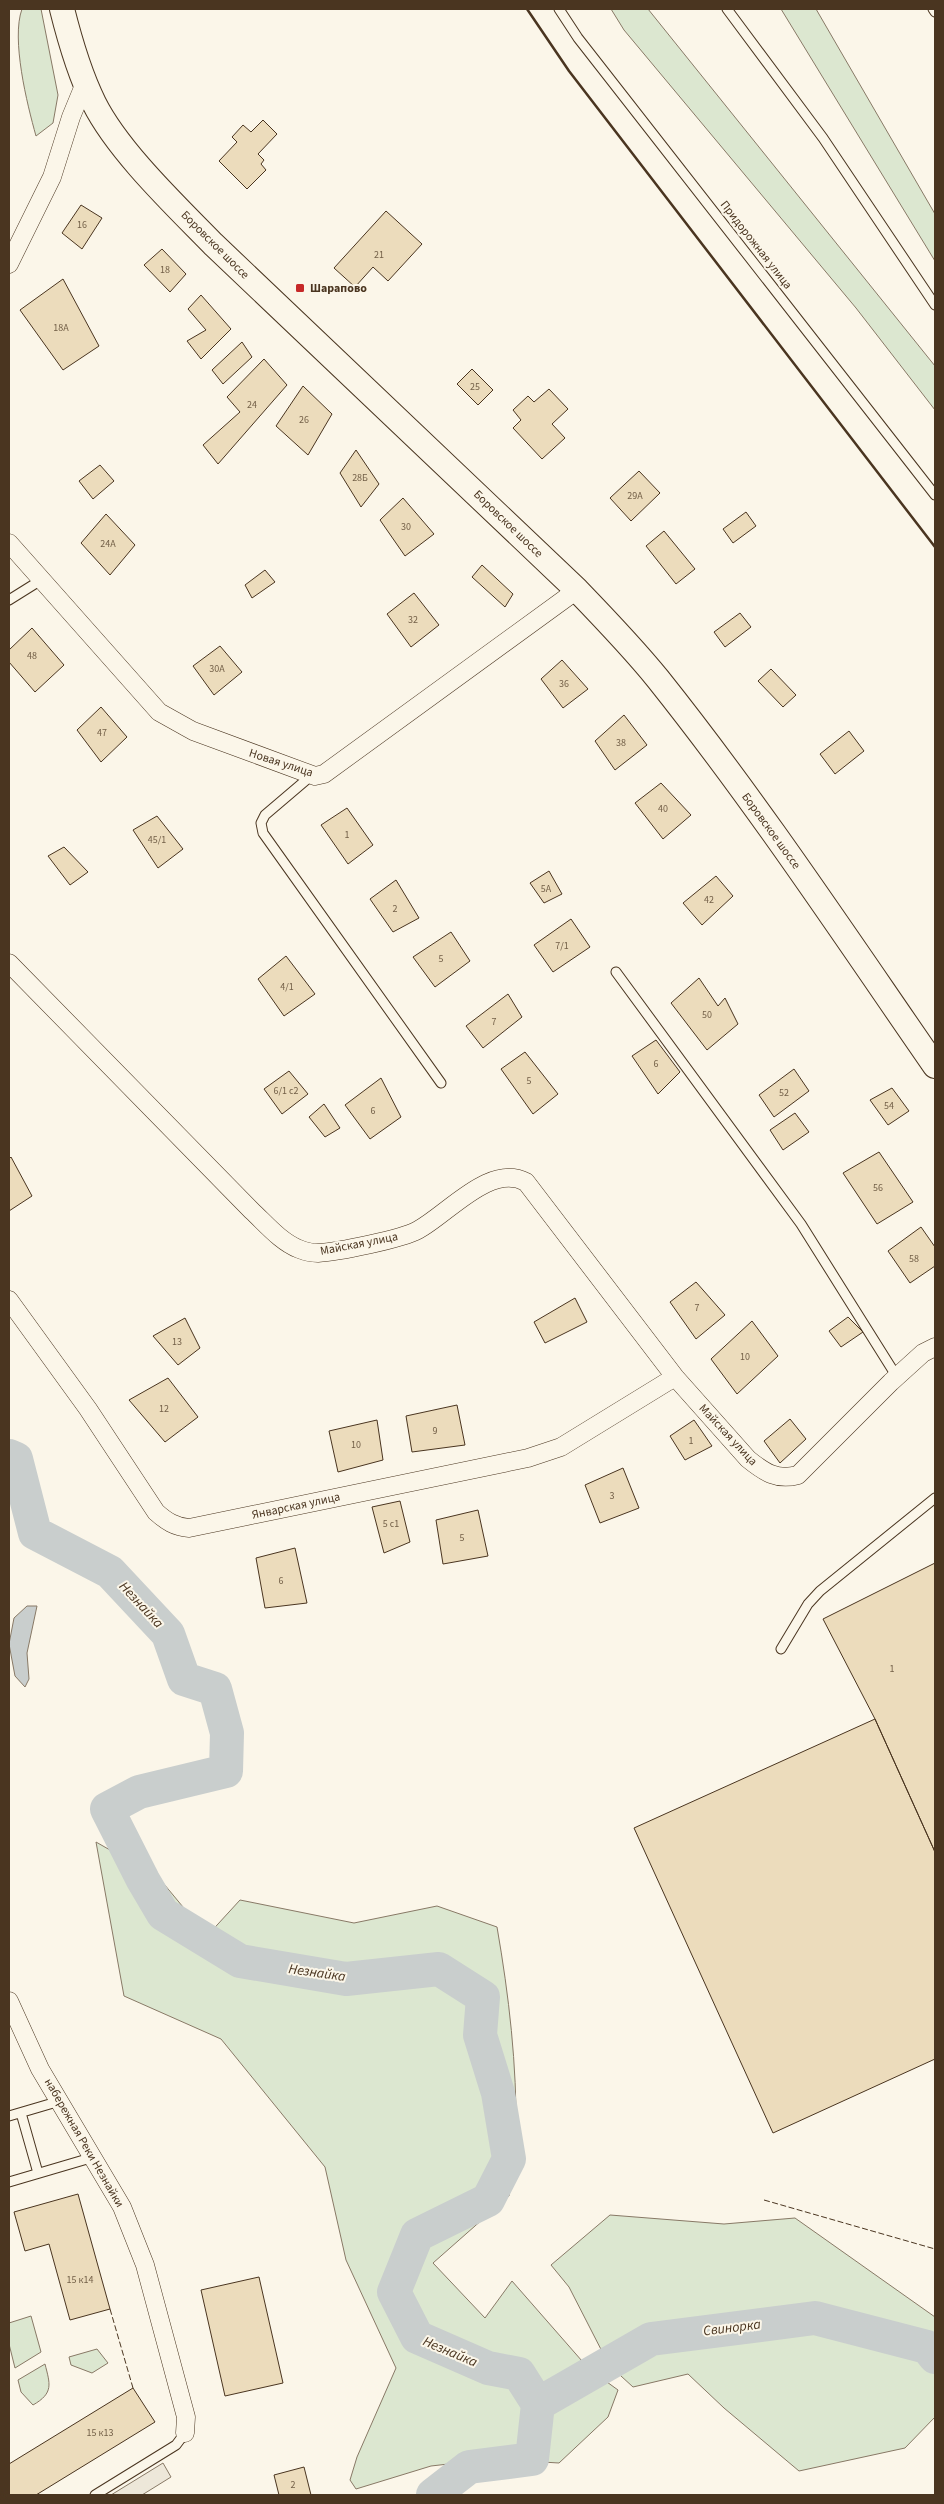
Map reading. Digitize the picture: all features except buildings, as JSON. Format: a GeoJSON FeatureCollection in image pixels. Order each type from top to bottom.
{"type":"FeatureCollection","features":[{"type":"Feature","properties":{"kind":"main road","name":"Боровское шоссе"},"geometry":{"type":"LineString","coordinates":[[62,9],[72,48],[85,83],[94,104],[114,134],[166,195],[213,244],[577,590],[659,679],[773,833],[935,1066]]}},
{"type":"Feature","properties":{"kind":"street"},"geometry":{"type":"LineString","coordinates":[[9,264],[52,177],[68,125],[85,83]]}},
{"type":"Feature","properties":{"kind":"street","name":"Новая улица"},"geometry":{"type":"LineString","coordinates":[[9,543],[159,712],[193,731],[312,775],[324,774],[577,590]]}},
{"type":"Feature","properties":{"kind":"street","name":"Майская улица"},"geometry":{"type":"LineString","coordinates":[[9,964],[252,1211],[281,1238],[299,1249],[317,1253],[395,1239],[417,1231],[494,1178],[517,1177],[526,1182],[675,1377],[748,1459],[762,1470],[786,1478],[798,1475],[897,1377]]}},
{"type":"Feature","properties":{"kind":"street","name":"Январская улица"},"geometry":{"type":"LineString","coordinates":[[9,1300],[88,1408],[156,1512],[167,1522],[179,1527],[189,1528],[528,1458],[561,1447],[675,1377]]}},
{"type":"Feature","properties":{"kind":"street"},"geometry":{"type":"LineString","coordinates":[[897,1377],[923,1354],[935,1347]]}},
{"type":"Feature","properties":{"kind":"street","name":"набережная Реки Незнайки"},"geometry":{"type":"LineString","coordinates":[[9,2001],[40,2069],[122,2207],[145,2265],[186,2417],[184,2433]]}},
{"type":"Feature","properties":{"kind":"lane","name":"Придорожная улица"},"geometry":{"type":"LineString","coordinates":[[559,9],[585,46],[935,495]]}},
{"type":"Feature","properties":{"kind":"lane"},"geometry":{"type":"LineString","coordinates":[[727,9],[823,138],[935,305]]}},
{"type":"Feature","properties":{"kind":"lane"},"geometry":{"type":"LineString","coordinates":[[9,600],[41,580]]}},
{"type":"Feature","properties":{"kind":"lane"},"geometry":{"type":"LineString","coordinates":[[312,775],[265,815],[261,823],[263,833],[441,1082]]}},
{"type":"Feature","properties":{"kind":"lane"},"geometry":{"type":"LineString","coordinates":[[616,972],[801,1224],[897,1377]]}},
{"type":"Feature","properties":{"kind":"lane"},"geometry":{"type":"LineString","coordinates":[[781,1649],[808,1604],[820,1591],[935,1498]]}},
{"type":"Feature","properties":{"kind":"lane"},"geometry":{"type":"LineString","coordinates":[[9,2116],[60,2101]]}},
{"type":"Feature","properties":{"kind":"lane"},"geometry":{"type":"LineString","coordinates":[[21,2113],[38,2173]]}},
{"type":"Feature","properties":{"kind":"lane"},"geometry":{"type":"LineString","coordinates":[[9,2182],[94,2158]]}},
{"type":"Feature","properties":{"kind":"lane"},"geometry":{"type":"LineString","coordinates":[[95,2495],[176,2445],[184,2433]]}},
{"type":"Feature","properties":{"kind":"green space"},"geometry":{"type":"Polygon","coordinates":[[[22,9],[41,9],[58,95],[53,123],[36,136],[28,107],[19,54],[19,22],[22,9]]]}},
{"type":"Feature","properties":{"kind":"green space"},"geometry":{"type":"Polygon","coordinates":[[[611,9],[648,9],[935,366],[935,410],[856,308],[624,30],[611,9]]]}},
{"type":"Feature","properties":{"kind":"green space"},"geometry":{"type":"Polygon","coordinates":[[[781,9],[816,9],[935,214],[935,261],[781,9]]]}},
{"type":"Feature","properties":{"kind":"green space"},"geometry":{"type":"Polygon","coordinates":[[[96,1842],[159,1878],[207,1936],[240,1900],[354,1923],[437,1906],[497,1927],[509,2005],[514,2057],[516,2143],[509,2196],[433,2263],[485,2318],[512,2281],[589,2369],[618,2390],[608,2417],[559,2463],[492,2459],[431,2466],[356,2489],[350,2480],[357,2457],[396,2368],[346,2260],[325,2167],[221,2039],[124,1996],[96,1842]]]}},
{"type":"Feature","properties":{"kind":"green space"},"geometry":{"type":"Polygon","coordinates":[[[610,2215],[724,2224],[795,2218],[935,2317],[935,2417],[905,2448],[799,2471],[724,2408],[688,2374],[633,2387],[609,2365],[569,2287],[551,2265],[610,2215]]]}},
{"type":"Feature","properties":{"kind":"green space"},"geometry":{"type":"Polygon","coordinates":[[[31,2316],[41,2352],[15,2368],[9,2344],[9,2323],[31,2316]]]}},
{"type":"Feature","properties":{"kind":"green space"},"geometry":{"type":"Polygon","coordinates":[[[97,2349],[108,2363],[92,2373],[71,2365],[69,2357],[97,2349]]]}},
{"type":"Feature","properties":{"kind":"green space"},"geometry":{"type":"Polygon","coordinates":[[[45,2364],[49,2388],[40,2401],[33,2405],[21,2392],[18,2380],[45,2364]]]}},
{"type":"Feature","properties":{"kind":"shaded area"},"geometry":{"type":"Polygon","coordinates":[[[27,1606],[37,1606],[27,1653],[29,1679],[25,1687],[15,1676],[9,1644],[14,1618],[27,1606]]]}},
{"type":"Feature","properties":{"kind":"shaded area"},"geometry":{"type":"Polygon","coordinates":[[[163,2463],[171,2477],[142,2495],[111,2495],[163,2463]]]}},
{"type":"Feature","properties":{"kind":"waterway","name":"Незнайка"},"geometry":{"type":"LineString","coordinates":[[9,1456],[16,1459],[35,1533],[110,1572],[168,1634],[184,1679],[215,1689],[227,1733],[226,1771],[139,1792],[107,1809],[143,1880],[163,1914],[240,1961],[346,1979],[439,1969],[483,1997],[480,2035],[498,2093],[509,2159],[488,2200],[417,2235],[394,2292],[417,2337],[488,2368],[519,2374],[538,2404],[532,2459],[469,2467],[433,2495]]}},
{"type":"Feature","properties":{"kind":"waterway","name":"Свинорка"},"geometry":{"type":"LineString","coordinates":[[538,2404],[651,2339],[815,2318],[927,2347],[935,2357]]}},
{"type":"Feature","properties":{"kind":"fence"},"geometry":{"type":"LineString","coordinates":[[764,2200],[935,2249]]}},
{"type":"Feature","properties":{"kind":"fence"},"geometry":{"type":"LineString","coordinates":[[110,2309],[133,2388]]}},
{"type":"Feature","properties":{"kind":"wall"},"geometry":{"type":"LineString","coordinates":[[527,9],[569,71],[935,547]]}},
{"type":"Feature","properties":{"kind":"place","name":"Шарапово"},"geometry":{"type":"Point","coordinates":[300,288]}}]}
